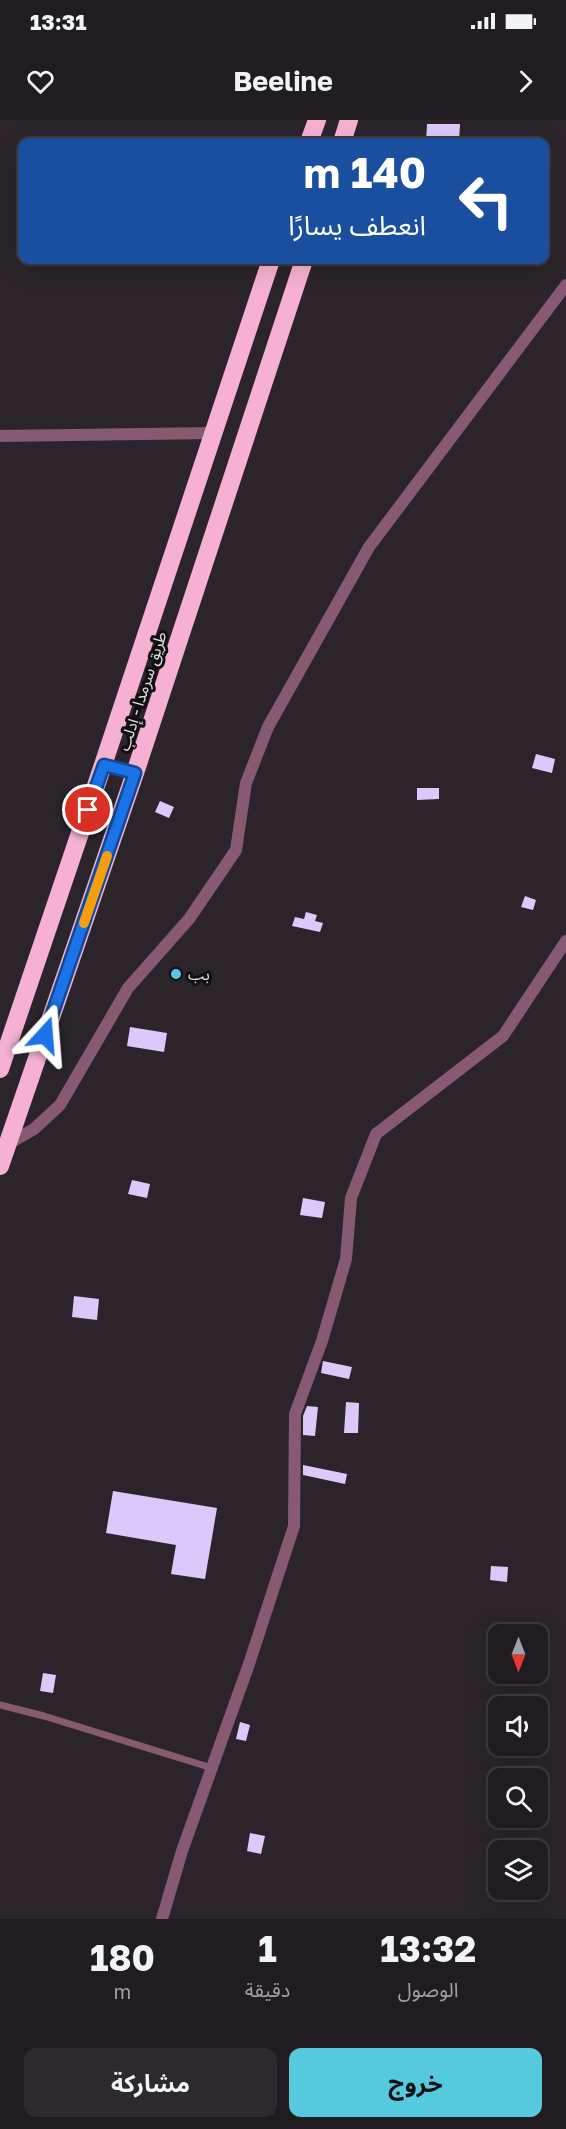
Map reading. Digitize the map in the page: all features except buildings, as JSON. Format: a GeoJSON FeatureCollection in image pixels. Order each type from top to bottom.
{"type":"FeatureCollection","features":[{"type":"Feature","properties":{"kind":"highway"},"geometry":{"type":"LineString","coordinates":[[310,138],[317,120]]}},
{"type":"Feature","properties":{"kind":"highway"},"geometry":{"type":"LineString","coordinates":[[343,138],[349,120]]}},
{"type":"Feature","properties":{"kind":"highway","name":"طريق سرمدا - إدلب"},"geometry":{"type":"LineString","coordinates":[[0,1069],[104,765],[270,264]]}},
{"type":"Feature","properties":{"kind":"highway","name":"طريق سرمدا - إدلب"},"geometry":{"type":"LineString","coordinates":[[0,1166],[135,773],[303,264]]}},
{"type":"Feature","properties":{"kind":"highway"},"geometry":{"type":"LineString","coordinates":[[104,765],[135,773]]}},
{"type":"Feature","properties":{"kind":"street"},"geometry":{"type":"LineString","coordinates":[[8,1144],[34,1129],[60,1105],[128,988],[189,919],[236,850],[246,783],[268,727],[369,547],[566,285]]}},
{"type":"Feature","properties":{"kind":"street"},"geometry":{"type":"LineString","coordinates":[[0,436],[214,433]]}},
{"type":"Feature","properties":{"kind":"street"},"geometry":{"type":"LineString","coordinates":[[162,1919],[182,1851],[294,1526],[295,1413],[322,1341],[346,1259],[351,1198],[376,1134],[503,1036],[566,940]]}},
{"type":"Feature","properties":{"kind":"lane"},"geometry":{"type":"LineString","coordinates":[[0,1705],[44,1716],[212,1768]]}},
{"type":"Feature","properties":{"kind":"slow traffic"},"geometry":{"type":"LineString","coordinates":[[84,923],[107,856]]}},
{"type":"Feature","properties":{"kind":"place","name":"بب"},"geometry":{"type":"Point","coordinates":[176,974]}},
{"type":"Feature","properties":{"kind":"route"},"geometry":{"type":"LineString","coordinates":[[45,1035],[135,773],[104,765],[88,810]]}}]}
